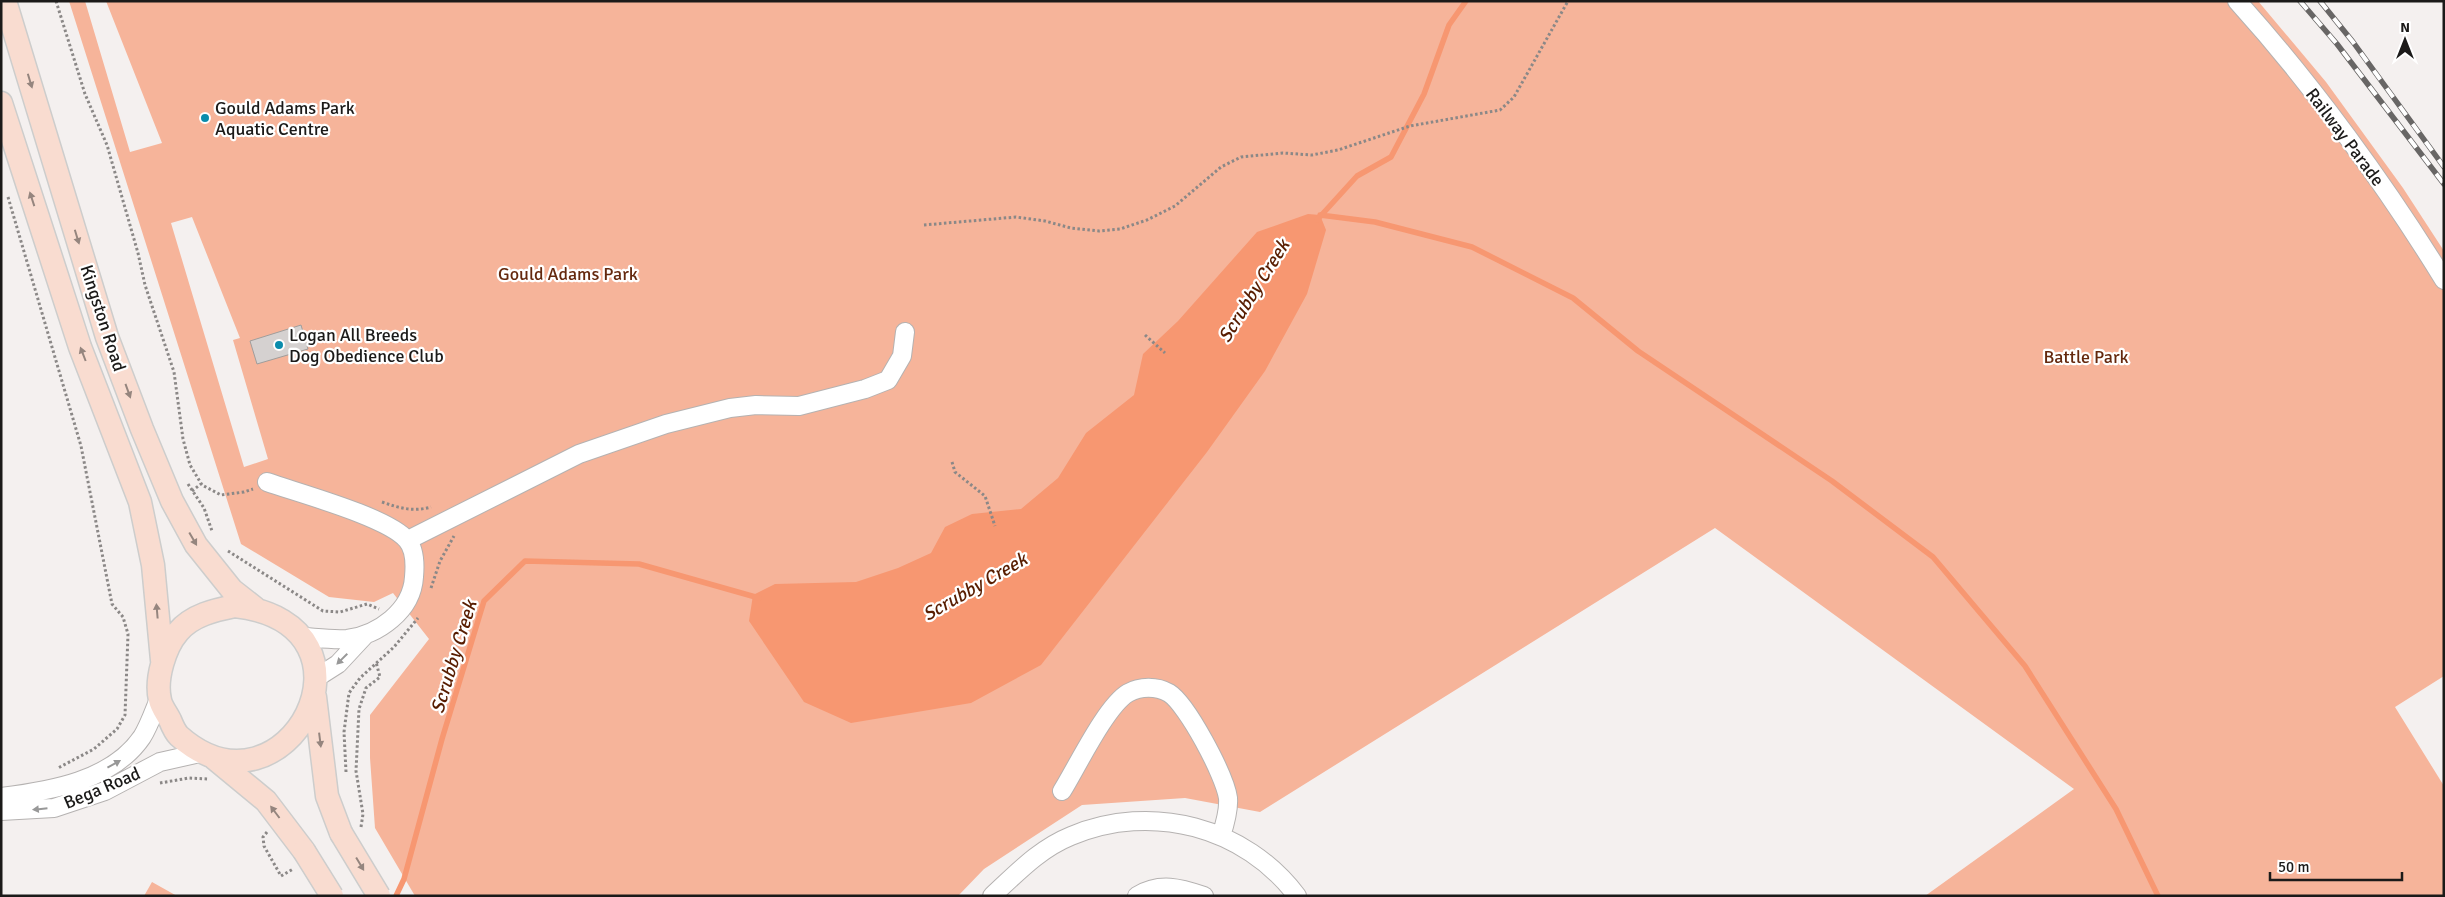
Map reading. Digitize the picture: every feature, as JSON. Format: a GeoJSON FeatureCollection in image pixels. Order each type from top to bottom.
{"type":"FeatureCollection","features":[{"type":"Feature","properties":{"kind":"main road","name":"Kingston Road"},"geometry":{"type":"LineString","coordinates":[[6,1],[107,337],[142,430],[172,501],[196,545],[232,590],[255,608]]}},
{"type":"Feature","properties":{"kind":"main road","name":"Kingston Road"},"geometry":{"type":"LineString","coordinates":[[1,103],[6,136],[80,347],[140,502],[153,565],[162,660]]}},
{"type":"Feature","properties":{"kind":"main road"},"geometry":{"type":"LineString","coordinates":[[332,896],[304,851],[266,800],[209,764],[177,734],[160,699],[162,660],[178,631],[207,612],[235,606],[255,608],[283,621],[305,637],[313,658],[327,796],[341,833],[379,896]]}},
{"type":"Feature","properties":{"kind":"main road"},"geometry":{"type":"LineString","coordinates":[[209,764],[252,760],[286,743],[307,717],[315,684]]}},
{"type":"Feature","properties":{"kind":"street"},"geometry":{"type":"LineString","coordinates":[[15,1],[22,54]]}},
{"type":"Feature","properties":{"kind":"street","name":"Railway Parade"},"geometry":{"type":"LineString","coordinates":[[2237,1],[2259,25],[2359,154],[2444,280]]}},
{"type":"Feature","properties":{"kind":"street"},"geometry":{"type":"LineString","coordinates":[[408,540],[579,454],[657,427],[730,408],[756,405],[799,406],[865,389],[888,380],[902,356],[905,332]]}},
{"type":"Feature","properties":{"kind":"street"},"geometry":{"type":"LineString","coordinates":[[267,482],[366,516],[394,530],[408,540],[415,566],[414,583],[393,619],[365,635],[338,664],[315,684]]}},
{"type":"Feature","properties":{"kind":"street"},"geometry":{"type":"LineString","coordinates":[[305,637],[346,639],[365,635]]}},
{"type":"Feature","properties":{"kind":"street"},"geometry":{"type":"LineString","coordinates":[[1062,790],[1110,712],[1121,698],[1138,689],[1162,690],[1177,700],[1186,711],[1225,786],[1228,808],[1221,836]]}},
{"type":"Feature","properties":{"kind":"street","name":"Bega Road"},"geometry":{"type":"LineString","coordinates":[[1,797],[48,791],[95,774],[122,760],[142,737],[160,699]]}},
{"type":"Feature","properties":{"kind":"street","name":"Bega Road"},"geometry":{"type":"LineString","coordinates":[[1,811],[54,808],[106,790],[160,762],[209,764]]}},
{"type":"Feature","properties":{"kind":"street"},"geometry":{"type":"LineString","coordinates":[[992,896],[1038,854],[1071,836],[1093,828],[1133,821],[1157,821],[1196,828],[1221,836],[1267,862],[1283,877],[1297,896]]}},
{"type":"Feature","properties":{"kind":"street"},"geometry":{"type":"LineString","coordinates":[[1137,896],[1150,888],[1181,889],[1204,896]]}},
{"type":"Feature","properties":{"kind":"path"},"geometry":{"type":"LineString","coordinates":[[56,1],[84,94],[107,145],[145,285],[174,372],[183,439],[190,465],[202,484],[221,494],[244,492],[267,482]]}},
{"type":"Feature","properties":{"kind":"path"},"geometry":{"type":"LineString","coordinates":[[924,225],[1016,217],[1046,221],[1071,228],[1099,231],[1120,229],[1147,220],[1175,206],[1221,167],[1241,157],[1283,153],[1312,155],[1338,150],[1410,126],[1476,116],[1500,110],[1514,97],[1568,1]]}},
{"type":"Feature","properties":{"kind":"path"},"geometry":{"type":"LineString","coordinates":[[7,191],[81,446],[112,604],[123,617],[128,634],[125,714],[117,729],[94,749],[44,775],[48,791]]}},
{"type":"Feature","properties":{"kind":"path"},"geometry":{"type":"LineString","coordinates":[[1145,335],[1165,353]]}},
{"type":"Feature","properties":{"kind":"path"},"geometry":{"type":"LineString","coordinates":[[952,462],[955,472],[986,496],[995,526]]}},
{"type":"Feature","properties":{"kind":"path"},"geometry":{"type":"LineString","coordinates":[[202,484],[193,490],[204,508],[212,531],[217,539]]}},
{"type":"Feature","properties":{"kind":"path"},"geometry":{"type":"LineString","coordinates":[[380,501],[403,509],[419,510],[439,505]]}},
{"type":"Feature","properties":{"kind":"path"},"geometry":{"type":"LineString","coordinates":[[225,549],[323,611],[340,612],[367,604],[382,612]]}},
{"type":"Feature","properties":{"kind":"path"},"geometry":{"type":"LineString","coordinates":[[346,777],[344,732],[349,693],[376,662]]}},
{"type":"Feature","properties":{"kind":"path"},"geometry":{"type":"LineString","coordinates":[[151,785],[189,778],[209,764]]}},
{"type":"Feature","properties":{"kind":"green space"},"geometry":{"type":"Polygon","coordinates":[[[69,1],[85,1],[130,152],[162,143],[106,1],[2258,1],[2326,82],[2403,188],[2444,251],[2444,676],[2395,707],[2444,786],[2444,896],[1925,896],[2074,789],[1715,528],[1260,812],[1185,798],[1082,805],[984,869],[958,896],[415,896],[375,828],[370,758],[370,715],[429,639],[393,593],[374,602],[329,597],[241,544],[69,1]],[[192,217],[171,223],[244,467],[268,459],[233,340],[240,338],[192,217]]]}},
{"type":"Feature","properties":{"kind":"green space"},"geometry":{"type":"Polygon","coordinates":[[[152,882],[177,896],[144,896],[152,882]]]}},
{"type":"Feature","properties":{"kind":"water"},"geometry":{"type":"Polygon","coordinates":[[[1308,214],[1320,215],[1326,230],[1307,294],[1265,371],[1207,452],[1041,665],[971,703],[851,723],[804,702],[749,621],[753,595],[775,584],[856,582],[898,568],[931,553],[945,527],[972,514],[1021,509],[1058,478],[1086,433],[1134,395],[1143,354],[1178,321],[1257,232],[1308,214]]]}},
{"type":"Feature","properties":{"kind":"building","name":"Logan All Breeds Dog Obedience Club"},"geometry":{"type":"Polygon","coordinates":[[[301,325],[308,349],[257,364],[250,341],[301,325]]]}},
{"type":"Feature","properties":{"kind":"waterway","name":"Scrubby Creek"},"geometry":{"type":"LineString","coordinates":[[1317,220],[1357,176],[1391,157],[1424,94],[1449,25],[1466,1]]}},
{"type":"Feature","properties":{"kind":"waterway"},"geometry":{"type":"LineString","coordinates":[[1320,215],[1375,222],[1472,247],[1573,298],[1638,351],[1832,481],[1933,557],[2025,666],[2116,809],[2158,896]]}},
{"type":"Feature","properties":{"kind":"waterway","name":"Scrubby Creek"},"geometry":{"type":"LineString","coordinates":[[396,896],[404,879],[442,739],[484,601],[525,561],[639,564],[759,598]]}},
{"type":"Feature","properties":{"kind":"railway"},"geometry":{"type":"LineString","coordinates":[[2300,1],[2337,44],[2444,184]]}},
{"type":"Feature","properties":{"kind":"railway"},"geometry":{"type":"LineString","coordinates":[[2320,1],[2353,42],[2444,167]]}},
{"type":"Feature","properties":{"kind":"place","name":"Gould Adams Park Aquatic Centre"},"geometry":{"type":"Point","coordinates":[205,118]}},
{"type":"Feature","properties":{"kind":"place","name":"Logan All Breeds Dog Obedience Club"},"geometry":{"type":"Point","coordinates":[279,345]}},
{"type":"Feature","properties":{"kind":"park label","name":"Gould Adams Park"},"geometry":{"type":"Point","coordinates":[568,274]}},
{"type":"Feature","properties":{"kind":"park label","name":"Battle Park"},"geometry":{"type":"Point","coordinates":[2086,357]}}]}
